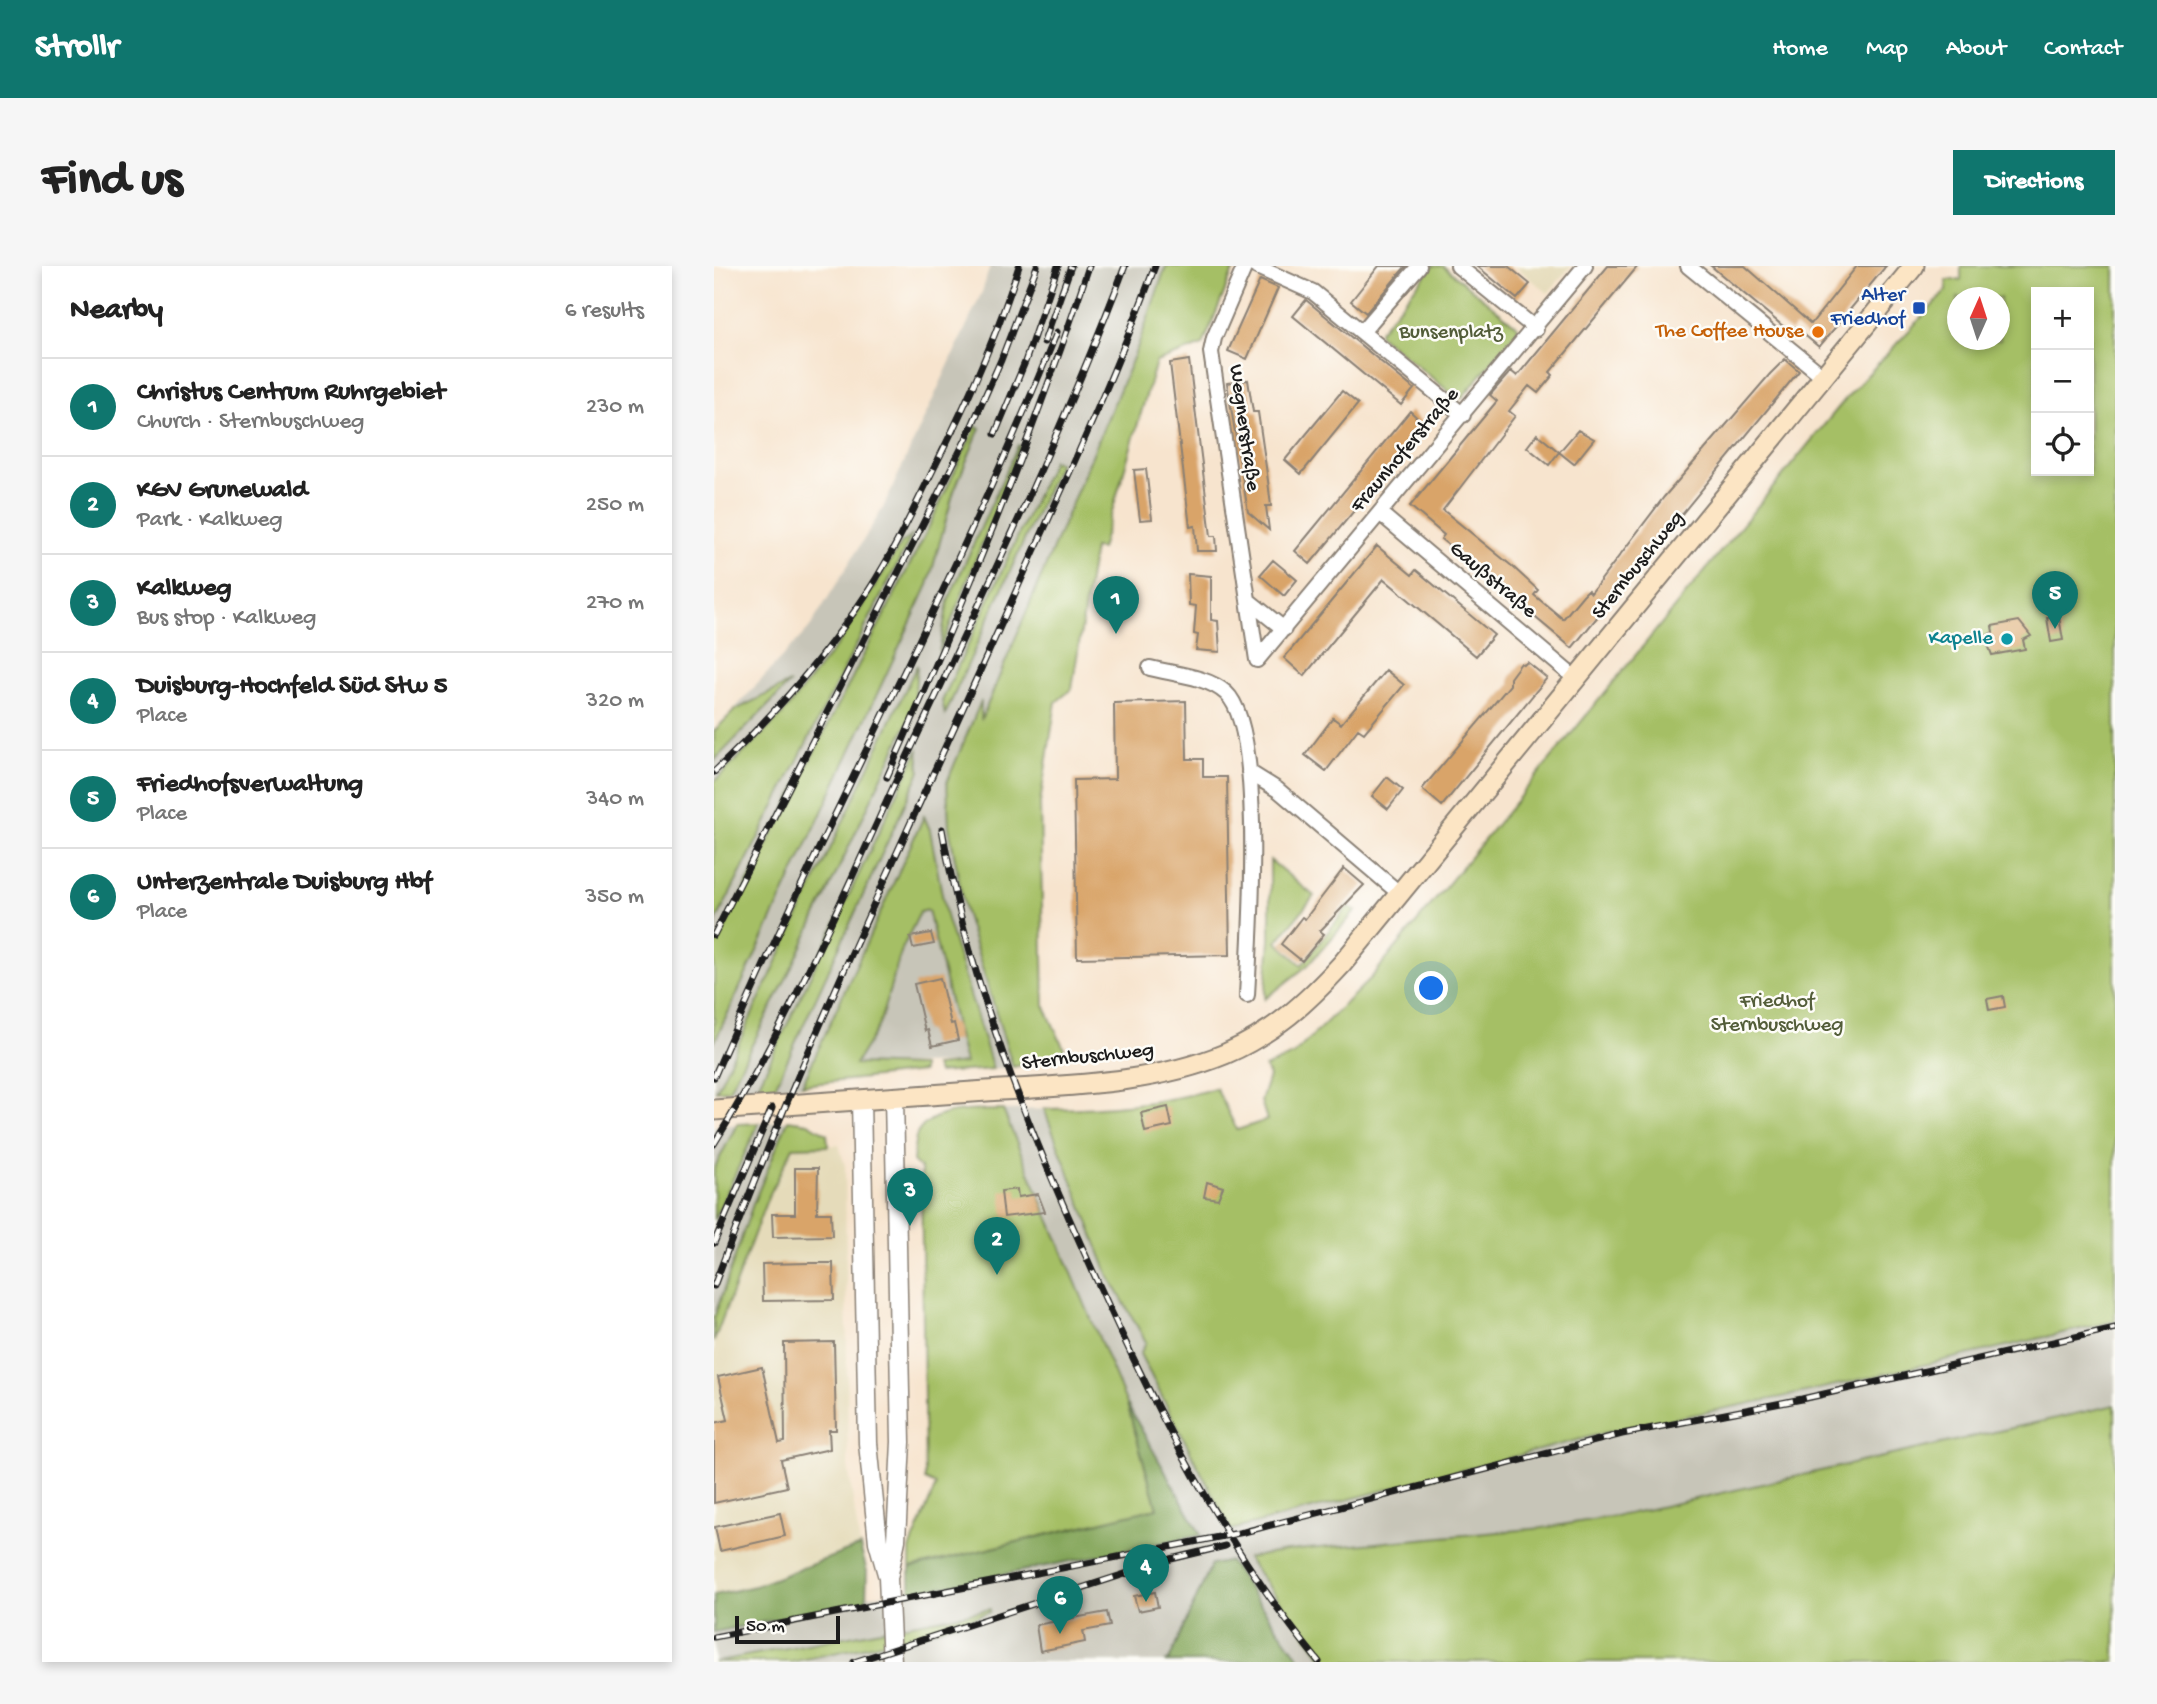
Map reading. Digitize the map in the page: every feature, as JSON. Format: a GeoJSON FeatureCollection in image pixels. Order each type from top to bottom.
{"type":"FeatureCollection","features":[{"type":"Feature","properties":{"kind":"main road","name":"Sternbuschweg"},"geometry":{"type":"LineString","coordinates":[[714,1110],[1125,1079],[1176,1071],[1227,1053],[1275,1028],[1301,1007],[1342,964],[1914,266]]}},
{"type":"Feature","properties":{"kind":"street","name":"Wegnerstraße"},"geometry":{"type":"LineString","coordinates":[[1245,266],[1214,338],[1211,352],[1257,660]]}},
{"type":"Feature","properties":{"kind":"street"},"geometry":{"type":"LineString","coordinates":[[1255,266],[1313,292],[1463,415]]}},
{"type":"Feature","properties":{"kind":"street"},"geometry":{"type":"LineString","coordinates":[[1362,332],[1419,266]]}},
{"type":"Feature","properties":{"kind":"street"},"geometry":{"type":"LineString","coordinates":[[1458,266],[1536,329]]}},
{"type":"Feature","properties":{"kind":"street","name":"Fraunhoferstraße"},"geometry":{"type":"LineString","coordinates":[[1257,660],[1586,266]]}},
{"type":"Feature","properties":{"kind":"street"},"geometry":{"type":"LineString","coordinates":[[1688,266],[1824,376]]}},
{"type":"Feature","properties":{"kind":"street","name":"Gaußstraße"},"geometry":{"type":"LineString","coordinates":[[1381,514],[1576,680]]}},
{"type":"Feature","properties":{"kind":"street"},"geometry":{"type":"LineString","coordinates":[[1249,601],[1284,629]]}},
{"type":"Feature","properties":{"kind":"street"},"geometry":{"type":"LineString","coordinates":[[1150,668],[1204,681],[1225,692],[1234,703],[1249,755],[1247,996]]}},
{"type":"Feature","properties":{"kind":"street"},"geometry":{"type":"LineString","coordinates":[[1249,772],[1278,790],[1399,893]]}},
{"type":"Feature","properties":{"kind":"street"},"geometry":{"type":"LineString","coordinates":[[888,1578],[896,1540],[901,1442],[894,1097]]}},
{"type":"Feature","properties":{"kind":"street"},"geometry":{"type":"LineString","coordinates":[[861,1100],[868,1443],[878,1542],[888,1578],[892,1662]]}},
{"type":"Feature","properties":{"kind":"shaded area"},"geometry":{"type":"Polygon","coordinates":[[[990,266],[1166,266],[1138,346],[980,723],[965,912],[1013,1067],[993,1069],[980,1033],[946,916],[930,831],[810,1085],[714,1091],[714,875],[732,765],[714,782],[714,731],[810,627],[883,508],[982,292],[990,266]]]}},
{"type":"Feature","properties":{"kind":"shaded area"},"geometry":{"type":"Polygon","coordinates":[[[1515,266],[1571,266],[1548,293],[1515,266]]]}},
{"type":"Feature","properties":{"kind":"shaded area"},"geometry":{"type":"Polygon","coordinates":[[[928,910],[965,1063],[854,1065],[880,1025],[902,949],[920,911],[928,910]]]}},
{"type":"Feature","properties":{"kind":"shaded area"},"geometry":{"type":"Polygon","coordinates":[[[1071,1109],[1109,1276],[1146,1342],[1231,1530],[1612,1431],[1801,1393],[2115,1321],[2115,1405],[1628,1514],[1543,1528],[1286,1551],[1298,1628],[1326,1662],[1302,1662],[1229,1561],[1211,1565],[1189,1618],[1169,1660],[1165,1662],[714,1662],[714,1632],[866,1601],[866,1595],[910,1593],[1201,1535],[1127,1404],[1003,1110],[1071,1109]]]}},
{"type":"Feature","properties":{"kind":"shaded area"},"geometry":{"type":"Polygon","coordinates":[[[795,1120],[793,1147],[766,1202],[714,1342],[714,1126],[795,1120]]]}},
{"type":"Feature","properties":{"kind":"shaded area"},"geometry":{"type":"Polygon","coordinates":[[[839,1145],[845,1166],[848,1467],[860,1546],[755,1586],[714,1595],[714,1341],[766,1202],[793,1147],[839,1145]]]}},
{"type":"Feature","properties":{"kind":"green space"},"geometry":{"type":"Polygon","coordinates":[[[1166,266],[1235,266],[1203,345],[1156,362],[1101,549],[1094,548],[1072,689],[1056,702],[1040,803],[1044,1005],[1067,1055],[1013,1067],[965,912],[949,827],[947,782],[981,701],[981,720],[1138,346],[1166,266]]]}},
{"type":"Feature","properties":{"kind":"green space","name":"Bunsenplatz"},"geometry":{"type":"Polygon","coordinates":[[[1433,266],[1443,266],[1518,327],[1518,331],[1462,398],[1457,398],[1379,335],[1379,331],[1433,266]]]}},
{"type":"Feature","properties":{"kind":"green space","name":"Friedhof Sternbuschweg"},"geometry":{"type":"Polygon","coordinates":[[[1961,266],[2115,266],[2115,1321],[1801,1393],[1612,1431],[1231,1530],[1140,1354],[1146,1342],[1109,1276],[1044,1109],[1131,1104],[1216,1088],[1237,1130],[1267,1120],[1261,1101],[1269,1076],[1265,1067],[1293,1055],[1372,977],[1847,397],[1947,290],[1946,280],[1961,280],[1961,266]]]}},
{"type":"Feature","properties":{"kind":"green space"},"geometry":{"type":"Polygon","coordinates":[[[976,426],[980,428],[954,491],[928,585],[714,1043],[714,948],[925,535],[976,426]]]}},
{"type":"Feature","properties":{"kind":"green space"},"geometry":{"type":"Polygon","coordinates":[[[1018,445],[1020,446],[939,653],[948,601],[1018,445]]]}},
{"type":"Feature","properties":{"kind":"green space"},"geometry":{"type":"Polygon","coordinates":[[[1053,460],[1059,463],[945,715],[942,701],[1053,460]]]}},
{"type":"Feature","properties":{"kind":"green space"},"geometry":{"type":"Polygon","coordinates":[[[912,535],[714,925],[714,782],[782,715],[841,640],[902,543],[912,535]]]}},
{"type":"Feature","properties":{"kind":"green space"},"geometry":{"type":"Polygon","coordinates":[[[917,665],[914,709],[792,967],[729,1090],[716,1091],[917,665]]]}},
{"type":"Feature","properties":{"kind":"green space"},"geometry":{"type":"Polygon","coordinates":[[[790,683],[714,761],[714,731],[735,710],[790,683]]]}},
{"type":"Feature","properties":{"kind":"green space"},"geometry":{"type":"Polygon","coordinates":[[[918,750],[920,771],[775,1087],[757,1088],[918,750]]]}},
{"type":"Feature","properties":{"kind":"green space"},"geometry":{"type":"Polygon","coordinates":[[[924,816],[930,830],[946,916],[993,1069],[938,1073],[935,1066],[965,1063],[928,910],[920,912],[902,949],[879,1025],[855,1064],[922,1066],[922,1072],[802,1085],[924,816]]]}},
{"type":"Feature","properties":{"kind":"green space"},"geometry":{"type":"Polygon","coordinates":[[[1270,860],[1314,896],[1277,942],[1302,965],[1348,906],[1356,911],[1308,965],[1265,999],[1270,940],[1270,860]]]}},
{"type":"Feature","properties":{"kind":"green space"},"geometry":{"type":"Polygon","coordinates":[[[1003,1110],[1127,1404],[1157,1508],[910,1568],[910,1549],[936,1485],[925,1480],[921,1169],[913,1161],[915,1140],[924,1125],[944,1114],[1003,1110]]]}},
{"type":"Feature","properties":{"kind":"green space"},"geometry":{"type":"Polygon","coordinates":[[[788,1120],[808,1123],[827,1134],[828,1146],[793,1147],[766,1202],[714,1341],[714,1318],[753,1204],[788,1120]]]}},
{"type":"Feature","properties":{"kind":"green space"},"geometry":{"type":"Polygon","coordinates":[[[759,1123],[714,1220],[714,1169],[737,1124],[759,1123]]]}},
{"type":"Feature","properties":{"kind":"green space"},"geometry":{"type":"Polygon","coordinates":[[[1127,1404],[1201,1535],[910,1593],[910,1568],[1157,1508],[1127,1404]]]}},
{"type":"Feature","properties":{"kind":"green space"},"geometry":{"type":"Polygon","coordinates":[[[2115,1405],[2115,1662],[1326,1662],[1247,1558],[1286,1551],[1543,1528],[1628,1514],[2115,1405]]]}},
{"type":"Feature","properties":{"kind":"green space"},"geometry":{"type":"Polygon","coordinates":[[[860,1546],[867,1571],[866,1601],[714,1632],[714,1595],[755,1586],[860,1546]]]}},
{"type":"Feature","properties":{"kind":"green space"},"geometry":{"type":"Polygon","coordinates":[[[1229,1561],[1302,1662],[1165,1662],[1169,1660],[1211,1565],[1229,1561]]]}},
{"type":"Feature","properties":{"kind":"green space"},"geometry":{"type":"Polygon","coordinates":[[[990,1609],[990,1612],[918,1635],[792,1662],[714,1662],[990,1609]]]}},
{"type":"Feature","properties":{"kind":"building"},"geometry":{"type":"Polygon","coordinates":[[[1379,266],[1406,266],[1366,313],[1351,301],[1379,266]]]}},
{"type":"Feature","properties":{"kind":"building"},"geometry":{"type":"Polygon","coordinates":[[[1477,266],[1508,266],[1530,284],[1517,299],[1477,266]]]}},
{"type":"Feature","properties":{"kind":"building"},"geometry":{"type":"Polygon","coordinates":[[[1608,266],[1638,266],[1550,372],[1553,375],[1538,393],[1529,386],[1509,411],[1515,416],[1443,510],[1513,567],[1538,590],[1534,595],[1563,619],[1588,590],[1591,593],[1664,497],[1770,374],[1785,359],[1799,371],[1572,648],[1441,539],[1444,535],[1410,506],[1497,401],[1490,395],[1511,371],[1517,376],[1608,266]]]}},
{"type":"Feature","properties":{"kind":"building"},"geometry":{"type":"Polygon","coordinates":[[[1711,266],[1745,266],[1811,324],[1857,266],[1886,266],[1819,347],[1795,327],[1790,332],[1711,266]]]}},
{"type":"Feature","properties":{"kind":"building"},"geometry":{"type":"Polygon","coordinates":[[[1260,280],[1278,288],[1247,359],[1228,351],[1260,280]]]}},
{"type":"Feature","properties":{"kind":"building"},"geometry":{"type":"Polygon","coordinates":[[[1306,300],[1414,389],[1401,405],[1293,316],[1306,300]]]}},
{"type":"Feature","properties":{"kind":"building"},"geometry":{"type":"Polygon","coordinates":[[[1189,360],[1211,536],[1216,536],[1217,551],[1197,551],[1195,526],[1190,527],[1170,363],[1189,360]]]}},
{"type":"Feature","properties":{"kind":"building"},"geometry":{"type":"Polygon","coordinates":[[[1248,380],[1253,412],[1258,412],[1268,481],[1271,506],[1266,506],[1269,530],[1248,512],[1227,383],[1248,380]]]}},
{"type":"Feature","properties":{"kind":"building"},"geometry":{"type":"Polygon","coordinates":[[[1342,391],[1358,404],[1301,474],[1285,460],[1342,391]]]}},
{"type":"Feature","properties":{"kind":"building"},"geometry":{"type":"Polygon","coordinates":[[[1410,411],[1425,425],[1310,564],[1295,551],[1410,411]]]}},
{"type":"Feature","properties":{"kind":"building"},"geometry":{"type":"Polygon","coordinates":[[[1578,430],[1594,439],[1574,464],[1559,452],[1578,430]]]}},
{"type":"Feature","properties":{"kind":"building"},"geometry":{"type":"Polygon","coordinates":[[[1537,434],[1559,452],[1549,465],[1527,447],[1537,434]]]}},
{"type":"Feature","properties":{"kind":"building"},"geometry":{"type":"Polygon","coordinates":[[[1146,469],[1152,519],[1140,520],[1134,470],[1146,469]]]}},
{"type":"Feature","properties":{"kind":"building"},"geometry":{"type":"Polygon","coordinates":[[[1377,546],[1412,575],[1416,570],[1494,635],[1476,656],[1384,579],[1304,676],[1284,658],[1377,546]]]}},
{"type":"Feature","properties":{"kind":"building"},"geometry":{"type":"Polygon","coordinates":[[[1273,560],[1297,580],[1284,596],[1260,575],[1273,560]]]}},
{"type":"Feature","properties":{"kind":"building"},"geometry":{"type":"Polygon","coordinates":[[[1188,574],[1211,576],[1211,620],[1218,621],[1220,652],[1196,650],[1196,606],[1189,605],[1188,574]]]}},
{"type":"Feature","properties":{"kind":"building"},"geometry":{"type":"Polygon","coordinates":[[[2059,617],[2063,640],[2051,642],[2047,618],[2059,617]]]}},
{"type":"Feature","properties":{"kind":"building","name":"Kapelle"},"geometry":{"type":"Polygon","coordinates":[[[2019,621],[2031,636],[2023,640],[2025,649],[1992,655],[1985,637],[1993,632],[1992,626],[2019,621]]]}},
{"type":"Feature","properties":{"kind":"building"},"geometry":{"type":"Polygon","coordinates":[[[1527,662],[1547,678],[1442,806],[1422,789],[1510,685],[1510,678],[1521,663],[1524,665],[1527,662]]]}},
{"type":"Feature","properties":{"kind":"building"},"geometry":{"type":"Polygon","coordinates":[[[1386,670],[1404,685],[1364,733],[1358,729],[1326,771],[1305,755],[1333,718],[1341,724],[1386,670]]]}},
{"type":"Feature","properties":{"kind":"building"},"geometry":{"type":"Polygon","coordinates":[[[1186,701],[1187,759],[1203,759],[1203,777],[1227,777],[1230,955],[1077,958],[1074,780],[1115,779],[1114,703],[1186,701]]]}},
{"type":"Feature","properties":{"kind":"building"},"geometry":{"type":"Polygon","coordinates":[[[1387,777],[1403,790],[1388,809],[1372,796],[1387,777]]]}},
{"type":"Feature","properties":{"kind":"building"},"geometry":{"type":"Polygon","coordinates":[[[1344,868],[1364,885],[1320,931],[1324,934],[1302,961],[1281,944],[1302,917],[1305,919],[1344,868]]]}},
{"type":"Feature","properties":{"kind":"building"},"geometry":{"type":"Polygon","coordinates":[[[931,933],[934,944],[913,948],[910,937],[931,933]]]}},
{"type":"Feature","properties":{"kind":"building"},"geometry":{"type":"Polygon","coordinates":[[[940,978],[951,1024],[954,1023],[958,1040],[932,1046],[928,1030],[925,1031],[914,984],[940,978]]]}},
{"type":"Feature","properties":{"kind":"building"},"geometry":{"type":"Polygon","coordinates":[[[2003,996],[2005,1007],[1989,1010],[1987,999],[2003,996]]]}},
{"type":"Feature","properties":{"kind":"building"},"geometry":{"type":"Polygon","coordinates":[[[1168,1107],[1172,1126],[1145,1132],[1141,1113],[1168,1107]]]}},
{"type":"Feature","properties":{"kind":"building"},"geometry":{"type":"Polygon","coordinates":[[[795,1168],[818,1168],[817,1213],[831,1213],[832,1236],[773,1237],[772,1214],[795,1214],[795,1168]]]}},
{"type":"Feature","properties":{"kind":"building"},"geometry":{"type":"Polygon","coordinates":[[[1207,1182],[1223,1187],[1218,1199],[1204,1197],[1207,1182]]]}},
{"type":"Feature","properties":{"kind":"building"},"geometry":{"type":"Polygon","coordinates":[[[1017,1189],[1018,1197],[1038,1194],[1045,1212],[1004,1217],[1001,1191],[1017,1189]]]}},
{"type":"Feature","properties":{"kind":"building"},"geometry":{"type":"Polygon","coordinates":[[[833,1263],[834,1300],[763,1301],[762,1264],[833,1263]]]}},
{"type":"Feature","properties":{"kind":"building"},"geometry":{"type":"Polygon","coordinates":[[[834,1342],[836,1430],[829,1430],[830,1449],[781,1460],[787,1487],[714,1503],[714,1423],[728,1420],[718,1377],[762,1367],[779,1443],[785,1442],[784,1343],[834,1342]]]}},
{"type":"Feature","properties":{"kind":"building"},"geometry":{"type":"Polygon","coordinates":[[[780,1513],[785,1536],[720,1551],[715,1527],[780,1513]]]}},
{"type":"Feature","properties":{"kind":"building"},"geometry":{"type":"Polygon","coordinates":[[[1155,1592],[1158,1607],[1138,1611],[1134,1596],[1155,1592]]]}},
{"type":"Feature","properties":{"kind":"building"},"geometry":{"type":"Polygon","coordinates":[[[1107,1612],[1110,1626],[1083,1631],[1085,1642],[1040,1651],[1036,1625],[1107,1612]]]}},
{"type":"Feature","properties":{"kind":"railway"},"geometry":{"type":"LineString","coordinates":[[714,772],[757,730],[816,663],[879,574],[962,411],[993,339],[1019,266]]}},
{"type":"Feature","properties":{"kind":"railway"},"geometry":{"type":"LineString","coordinates":[[714,935],[966,439],[1001,360],[1037,266]]}},
{"type":"Feature","properties":{"kind":"railway"},"geometry":{"type":"LineString","coordinates":[[995,434],[1025,362],[1058,266]]}},
{"type":"Feature","properties":{"kind":"railway"},"geometry":{"type":"LineString","coordinates":[[1044,342],[1071,266]]}},
{"type":"Feature","properties":{"kind":"railway"},"geometry":{"type":"LineString","coordinates":[[887,777],[994,524],[1044,396],[1089,266]]}},
{"type":"Feature","properties":{"kind":"railway"},"geometry":{"type":"LineString","coordinates":[[714,1144],[768,1050],[840,903],[1049,452],[1125,266]]}},
{"type":"Feature","properties":{"kind":"railway"},"geometry":{"type":"LineString","coordinates":[[714,1286],[783,1112],[857,940],[1086,434],[1155,266]]}},
{"type":"Feature","properties":{"kind":"railway"},"geometry":{"type":"LineString","coordinates":[[714,1077],[799,890],[976,520],[1057,332]]}},
{"type":"Feature","properties":{"kind":"railway"},"geometry":{"type":"LineString","coordinates":[[942,829],[968,944],[1004,1056],[1024,1111],[1094,1274],[1142,1376],[1194,1476],[1252,1571],[1319,1662]]}},
{"type":"Feature","properties":{"kind":"railway"},"geometry":{"type":"LineString","coordinates":[[714,1243],[772,1108]]}},
{"type":"Feature","properties":{"kind":"railway"},"geometry":{"type":"LineString","coordinates":[[714,1637],[1244,1532],[1622,1434],[1802,1399],[2115,1328]]}},
{"type":"Feature","properties":{"kind":"railway"},"geometry":{"type":"LineString","coordinates":[[854,1662],[1171,1559],[1225,1546]]}},
{"type":"Feature","properties":{"kind":"place","name":"Alter Friedhof"},"geometry":{"type":"Point","coordinates":[1919,308]}},
{"type":"Feature","properties":{"kind":"place","name":"The Coffee House"},"geometry":{"type":"Point","coordinates":[1818,332]}},
{"type":"Feature","properties":{"kind":"place","name":"Friedhofsverwaltung"},"geometry":{"type":"Point","coordinates":[2055,629]}},
{"type":"Feature","properties":{"kind":"place","name":"Christus Centrum Ruhrgebiet"},"geometry":{"type":"Point","coordinates":[1116,634]}},
{"type":"Feature","properties":{"kind":"place","name":"Kapelle"},"geometry":{"type":"Point","coordinates":[2007,639]}},
{"type":"Feature","properties":{"kind":"place","name":"Kalkweg"},"geometry":{"type":"Point","coordinates":[910,1226]}},
{"type":"Feature","properties":{"kind":"place","name":"KGV Grunewald"},"geometry":{"type":"Point","coordinates":[997,1275]}},
{"type":"Feature","properties":{"kind":"place","name":"Duisburg-Hochfeld Süd Stw 5"},"geometry":{"type":"Point","coordinates":[1146,1602]}},
{"type":"Feature","properties":{"kind":"place","name":"Unterzentrale Duisburg Hbf"},"geometry":{"type":"Point","coordinates":[1060,1634]}}]}
